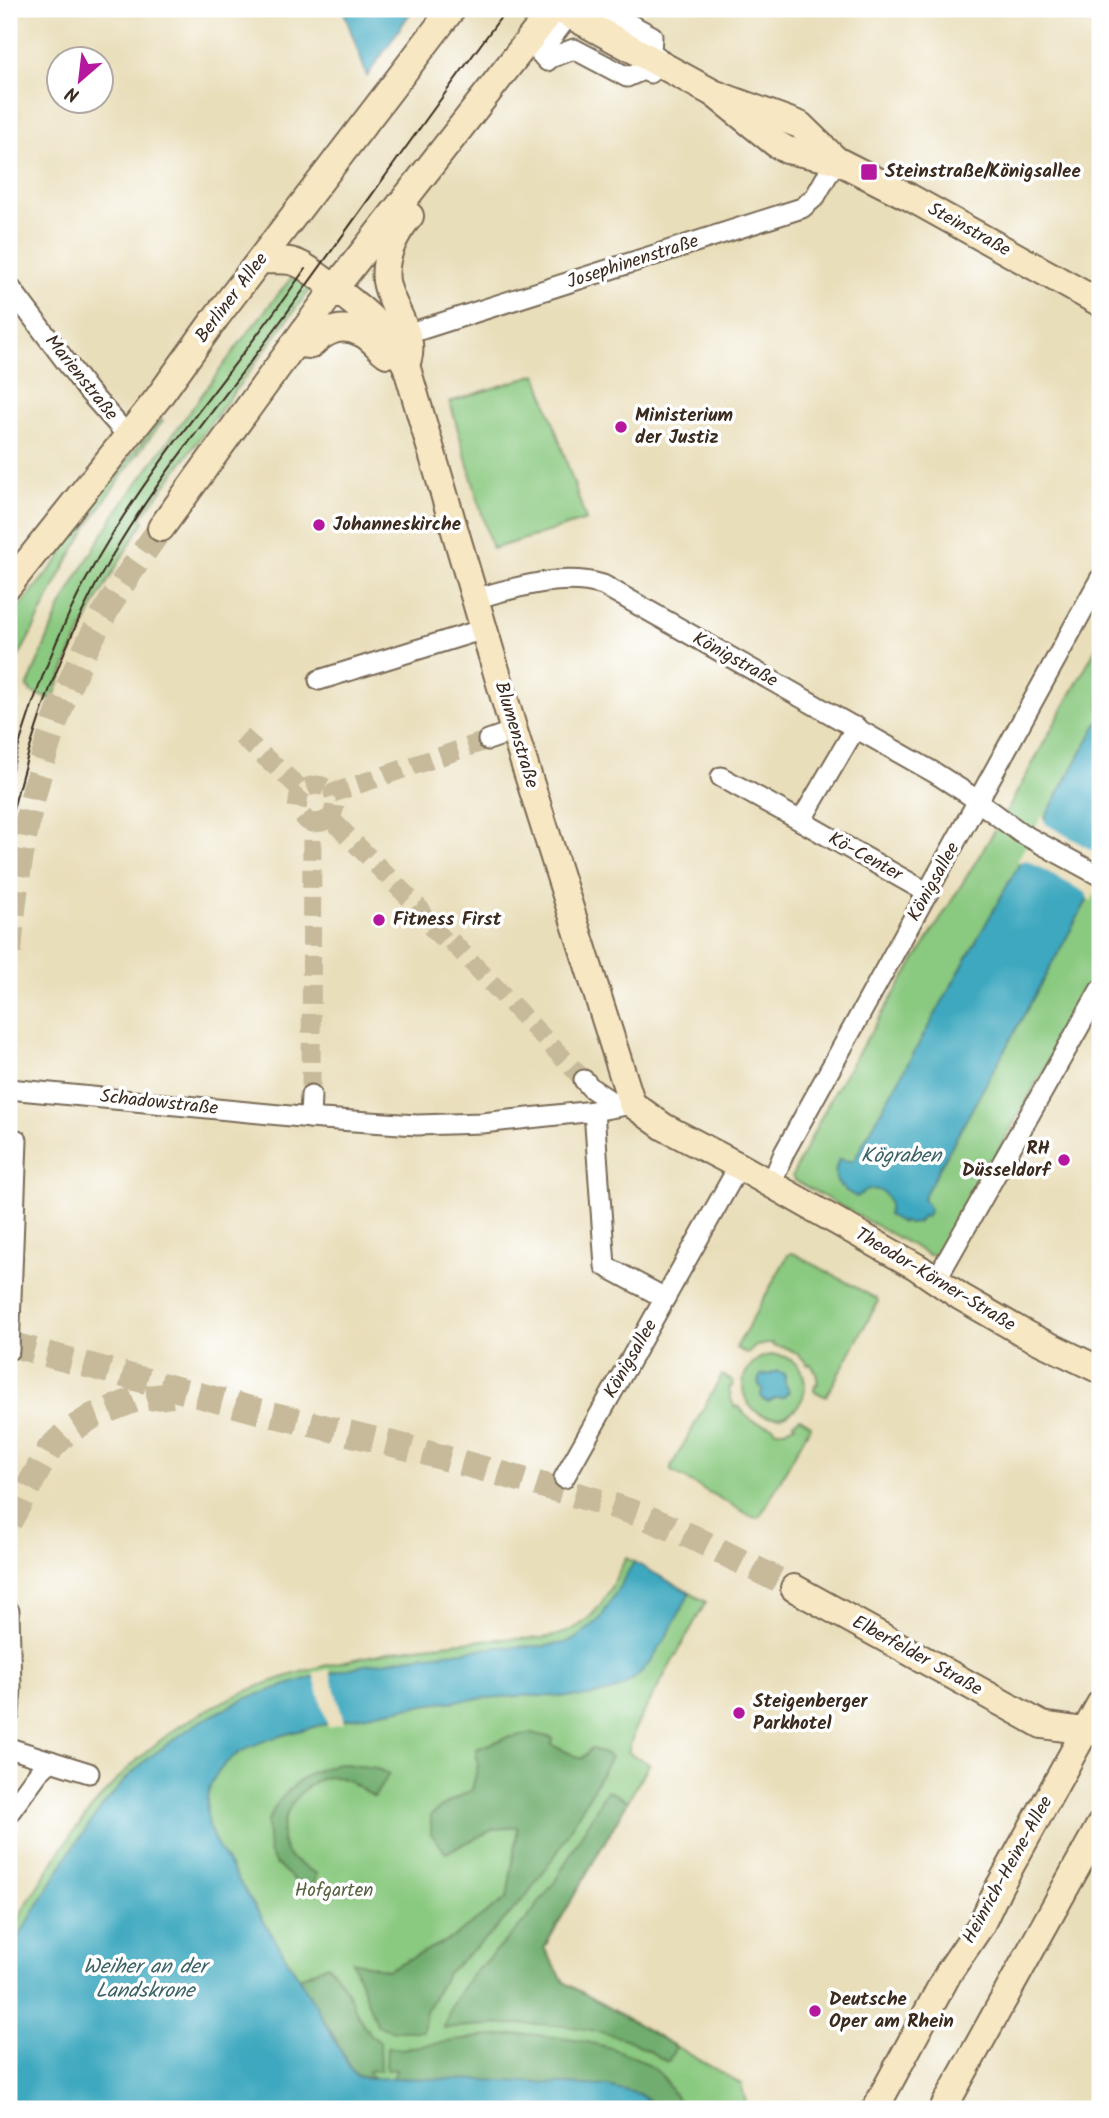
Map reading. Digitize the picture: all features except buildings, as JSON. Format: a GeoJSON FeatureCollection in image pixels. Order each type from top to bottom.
{"type":"FeatureCollection","features":[{"type":"Feature","properties":{"kind":"main road","name":"Berliner Allee"},"geometry":{"type":"LineString","coordinates":[[9,585],[128,436],[452,9]]}},
{"type":"Feature","properties":{"kind":"main road"},"geometry":{"type":"LineString","coordinates":[[161,528],[335,288],[556,9]]}},
{"type":"Feature","properties":{"kind":"main road","name":"Steinstraße"},"geometry":{"type":"LineString","coordinates":[[556,9],[713,93],[800,125],[836,160],[909,197],[1100,303]]}},
{"type":"Feature","properties":{"kind":"main road","name":"Blumenstraße"},"geometry":{"type":"LineString","coordinates":[[430,169],[431,189],[396,234],[387,263],[386,284],[407,334],[410,356],[406,365],[625,1105]]}},
{"type":"Feature","properties":{"kind":"main road"},"geometry":{"type":"LineString","coordinates":[[261,260],[301,264],[335,288],[379,325],[406,365]]}},
{"type":"Feature","properties":{"kind":"main road"},"geometry":{"type":"LineString","coordinates":[[294,344],[311,345],[329,330],[350,329],[362,333],[384,353],[406,365]]}},
{"type":"Feature","properties":{"kind":"main road"},"geometry":{"type":"LineString","coordinates":[[625,1105],[771,1185]]}},
{"type":"Feature","properties":{"kind":"main road","name":"Theodor-Körner-Straße"},"geometry":{"type":"LineString","coordinates":[[771,1185],[917,1267],[961,1297],[1027,1335],[1100,1370]]}},
{"type":"Feature","properties":{"kind":"main road","name":"Elberfelder Straße"},"geometry":{"type":"LineString","coordinates":[[793,1588],[1042,1724],[1093,1732]]}},
{"type":"Feature","properties":{"kind":"main road","name":"Heinrich-Heine-Allee"},"geometry":{"type":"LineString","coordinates":[[875,2109],[949,1972],[981,1925],[1066,1766],[1093,1732],[1100,1704]]}},
{"type":"Feature","properties":{"kind":"main road","name":"Elberfelder Straße"},"geometry":{"type":"LineString","coordinates":[[1042,1724],[1056,1744],[1066,1766]]}},
{"type":"Feature","properties":{"kind":"main road"},"geometry":{"type":"LineString","coordinates":[[943,2109],[1100,1825]]}},
{"type":"Feature","properties":{"kind":"street"},"geometry":{"type":"LineString","coordinates":[[565,9],[568,11],[565,14],[566,19],[540,52],[547,61],[574,49],[627,77],[643,70],[650,73],[658,57],[651,53],[652,36],[601,9]]}},
{"type":"Feature","properties":{"kind":"street","name":"Josephinenstraße"},"geometry":{"type":"LineString","coordinates":[[407,334],[802,208],[815,197],[836,160]]}},
{"type":"Feature","properties":{"kind":"street","name":"Marienstraße"},"geometry":{"type":"LineString","coordinates":[[9,286],[88,391],[128,436]]}},
{"type":"Feature","properties":{"kind":"street","name":"Königsallee"},"geometry":{"type":"LineString","coordinates":[[771,1185],[784,1153],[1100,579]]}},
{"type":"Feature","properties":{"kind":"street","name":"Königstraße"},"geometry":{"type":"LineString","coordinates":[[474,599],[507,590],[568,581],[593,582],[856,727],[947,780],[1021,833],[1100,876]]}},
{"type":"Feature","properties":{"kind":"street"},"geometry":{"type":"LineString","coordinates":[[319,680],[484,629]]}},
{"type":"Feature","properties":{"kind":"street"},"geometry":{"type":"LineString","coordinates":[[801,821],[856,727]]}},
{"type":"Feature","properties":{"kind":"street"},"geometry":{"type":"LineString","coordinates":[[488,740],[514,731]]}},
{"type":"Feature","properties":{"kind":"street","name":"Kö-Center"},"geometry":{"type":"LineString","coordinates":[[721,777],[928,893]]}},
{"type":"Feature","properties":{"kind":"street"},"geometry":{"type":"LineString","coordinates":[[936,1280],[1100,990]]}},
{"type":"Feature","properties":{"kind":"street"},"geometry":{"type":"LineString","coordinates":[[584,1080],[591,1088],[625,1105]]}},
{"type":"Feature","properties":{"kind":"street","name":"Schadowstraße"},"geometry":{"type":"LineString","coordinates":[[9,1089],[417,1134],[625,1105]]}},
{"type":"Feature","properties":{"kind":"street"},"geometry":{"type":"LineString","coordinates":[[311,1096],[318,1125]]}},
{"type":"Feature","properties":{"kind":"street"},"geometry":{"type":"LineString","coordinates":[[594,1111],[605,1266],[666,1298]]}},
{"type":"Feature","properties":{"kind":"street"},"geometry":{"type":"LineString","coordinates":[[9,1350],[17,1140]]}},
{"type":"Feature","properties":{"kind":"street","name":"Königsallee"},"geometry":{"type":"LineString","coordinates":[[564,1478],[739,1166]]}},
{"type":"Feature","properties":{"kind":"street"},"geometry":{"type":"LineString","coordinates":[[9,1611],[9,1715]]}},
{"type":"Feature","properties":{"kind":"street"},"geometry":{"type":"LineString","coordinates":[[9,1748],[89,1773]]}},
{"type":"Feature","properties":{"kind":"street"},"geometry":{"type":"LineString","coordinates":[[9,1813],[39,1772],[51,1761]]}},
{"type":"Feature","properties":{"kind":"green space"},"geometry":{"type":"Polygon","coordinates":[[[296,272],[313,285],[141,518],[144,521],[94,606],[72,650],[54,696],[51,699],[30,692],[27,688],[59,611],[115,514],[241,341],[296,272]]]}},
{"type":"Feature","properties":{"kind":"green space"},"geometry":{"type":"Polygon","coordinates":[[[537,374],[586,520],[492,549],[450,402],[537,374]]]}},
{"type":"Feature","properties":{"kind":"green space"},"geometry":{"type":"Polygon","coordinates":[[[161,419],[163,421],[112,490],[77,545],[11,669],[9,619],[60,558],[78,519],[161,419]]]}},
{"type":"Feature","properties":{"kind":"green space"},"geometry":{"type":"Polygon","coordinates":[[[1100,641],[1100,969],[958,1223],[935,1255],[929,1255],[794,1180],[792,1176],[834,1092],[1005,814],[1100,641]]]}},
{"type":"Feature","properties":{"kind":"green space"},"geometry":{"type":"Polygon","coordinates":[[[791,1253],[877,1299],[878,1302],[826,1397],[814,1391],[815,1385],[818,1384],[811,1364],[808,1365],[793,1351],[773,1346],[773,1343],[756,1346],[747,1354],[736,1348],[791,1253]]]}},
{"type":"Feature","properties":{"kind":"green space"},"geometry":{"type":"Polygon","coordinates":[[[774,1355],[796,1364],[805,1386],[796,1408],[774,1417],[752,1408],[743,1386],[752,1364],[774,1355]]]}},
{"type":"Feature","properties":{"kind":"green space"},"geometry":{"type":"Polygon","coordinates":[[[722,1375],[733,1381],[732,1387],[729,1387],[735,1408],[738,1406],[752,1421],[774,1427],[775,1430],[785,1430],[795,1425],[794,1422],[800,1418],[811,1425],[757,1518],[671,1471],[722,1375]]]}},
{"type":"Feature","properties":{"kind":"green space","name":"Hofgarten"},"geometry":{"type":"Polygon","coordinates":[[[626,1558],[706,1602],[636,1726],[628,1752],[649,1764],[544,1948],[564,1982],[741,2084],[748,2109],[9,2109],[7,1950],[10,1935],[30,1898],[82,1820],[145,1752],[180,1726],[218,1704],[305,1671],[417,1647],[496,1639],[538,1638],[569,1631],[594,1613],[626,1558]]]}},
{"type":"Feature","properties":{"kind":"green space"},"geometry":{"type":"Polygon","coordinates":[[[532,1733],[553,1738],[552,1745],[582,1759],[591,1748],[611,1757],[556,1854],[526,1896],[492,1933],[447,1973],[426,2011],[423,2031],[395,2031],[377,2026],[352,1961],[387,1970],[452,1938],[507,1898],[518,1827],[494,1829],[446,1853],[431,1834],[431,1815],[448,1802],[472,1790],[478,1765],[476,1749],[506,1738],[532,1733]]]}},
{"type":"Feature","properties":{"kind":"green space"},"geometry":{"type":"Polygon","coordinates":[[[338,1763],[375,1768],[389,1774],[374,1797],[345,1779],[329,1777],[317,1781],[296,1798],[288,1810],[282,1835],[284,1847],[289,1856],[317,1874],[310,1893],[276,1864],[269,1853],[267,1823],[277,1803],[292,1787],[310,1773],[338,1763]]]}},
{"type":"Feature","properties":{"kind":"green space"},"geometry":{"type":"Polygon","coordinates":[[[607,1790],[628,1801],[544,1948],[564,1982],[676,2047],[668,2062],[631,2041],[580,2028],[513,2024],[444,2028],[452,2004],[469,1978],[527,1919],[554,1883],[607,1790]]]}},
{"type":"Feature","properties":{"kind":"green space"},"geometry":{"type":"Polygon","coordinates":[[[327,1965],[342,1983],[364,2025],[380,2042],[381,2070],[368,2071],[374,2079],[357,2076],[350,2068],[298,1978],[327,1965]]]}},
{"type":"Feature","properties":{"kind":"green space"},"geometry":{"type":"Polygon","coordinates":[[[527,2034],[596,2044],[645,2062],[660,2074],[682,2109],[660,2109],[639,2094],[607,2086],[391,2078],[396,2069],[386,2070],[387,2047],[401,2049],[480,2037],[527,2034]]]}},
{"type":"Feature","properties":{"kind":"water"},"geometry":{"type":"Polygon","coordinates":[[[343,9],[413,9],[367,76],[343,9]]]}},
{"type":"Feature","properties":{"kind":"water","name":"Kögraben"},"geometry":{"type":"Polygon","coordinates":[[[1100,719],[1100,877],[923,1198],[930,1209],[926,1217],[923,1216],[917,1223],[902,1223],[888,1215],[888,1200],[881,1191],[870,1190],[857,1197],[841,1187],[836,1178],[836,1166],[839,1159],[854,1160],[1100,719]]]}},
{"type":"Feature","properties":{"kind":"water"},"geometry":{"type":"Polygon","coordinates":[[[777,1371],[785,1374],[789,1391],[784,1397],[768,1402],[761,1397],[759,1379],[761,1375],[777,1371]]]}},
{"type":"Feature","properties":{"kind":"water","name":"Weiher an der Landskrone"},"geometry":{"type":"Polygon","coordinates":[[[634,1562],[690,1593],[660,1647],[630,1682],[617,1689],[593,1695],[517,1696],[408,1707],[329,1723],[271,1739],[242,1751],[217,1773],[209,1792],[207,1812],[215,1842],[357,2076],[368,2079],[482,2080],[607,2086],[639,2094],[660,2109],[9,2109],[9,1953],[68,1855],[101,1808],[147,1759],[194,1725],[247,1698],[309,1678],[411,1657],[499,1647],[546,1646],[577,1638],[600,1619],[634,1562]]]}},
{"type":"Feature","properties":{"kind":"pier"},"geometry":{"type":"Polygon","coordinates":[[[1042,816],[1046,824],[1100,855],[1100,885],[1091,901],[1086,893],[1026,860],[1019,862],[1042,816]]]}},
{"type":"Feature","properties":{"kind":"pier"},"geometry":{"type":"Polygon","coordinates":[[[329,1669],[344,1723],[328,1727],[313,1673],[329,1669]]]}},
{"type":"Feature","properties":{"kind":"tunnel"},"geometry":{"type":"LineString","coordinates":[[9,953],[18,870],[26,828],[47,747],[61,707],[102,617],[161,528]]}},
{"type":"Feature","properties":{"kind":"tunnel"},"geometry":{"type":"LineString","coordinates":[[241,736],[302,790],[318,785],[333,793]]}},
{"type":"Feature","properties":{"kind":"tunnel"},"geometry":{"type":"LineString","coordinates":[[326,814],[330,818],[334,809],[333,793],[488,740]]}},
{"type":"Feature","properties":{"kind":"tunnel"},"geometry":{"type":"LineString","coordinates":[[302,790],[297,809],[312,823],[311,1095]]}},
{"type":"Feature","properties":{"kind":"tunnel"},"geometry":{"type":"LineString","coordinates":[[312,820],[312,823],[322,822],[330,818],[422,911],[419,915],[444,940],[447,937],[584,1080]]}},
{"type":"Feature","properties":{"kind":"tunnel"},"geometry":{"type":"LineString","coordinates":[[9,1344],[262,1412],[409,1448],[605,1503],[692,1537],[794,1588]]}},
{"type":"Feature","properties":{"kind":"tunnel"},"geometry":{"type":"LineString","coordinates":[[9,1522],[49,1450],[65,1434],[93,1416],[137,1399],[174,1395]]}},
{"type":"Feature","properties":{"kind":"tram line"},"geometry":{"type":"LineString","coordinates":[[9,826],[28,755],[51,686],[79,619],[113,554],[172,465],[280,322],[507,9]]}},
{"type":"Feature","properties":{"kind":"tram line"},"geometry":{"type":"LineString","coordinates":[[9,780],[52,652],[96,560],[159,464],[305,269]]}},
{"type":"Feature","properties":{"kind":"place","name":"Steinstraße/Königsallee"},"geometry":{"type":"Point","coordinates":[869,172]}},
{"type":"Feature","properties":{"kind":"place","name":"Ministerium der Justiz"},"geometry":{"type":"Point","coordinates":[621,427]}},
{"type":"Feature","properties":{"kind":"place","name":"Johanneskirche"},"geometry":{"type":"Point","coordinates":[319,525]}},
{"type":"Feature","properties":{"kind":"place","name":"Fitness First"},"geometry":{"type":"Point","coordinates":[379,920]}},
{"type":"Feature","properties":{"kind":"place","name":"RH Düsseldorf"},"geometry":{"type":"Point","coordinates":[1064,1160]}},
{"type":"Feature","properties":{"kind":"place","name":"Steigenberger Parkhotel"},"geometry":{"type":"Point","coordinates":[739,1713]}},
{"type":"Feature","properties":{"kind":"place","name":"Deutsche Oper am Rhein"},"geometry":{"type":"Point","coordinates":[815,2011]}}]}
